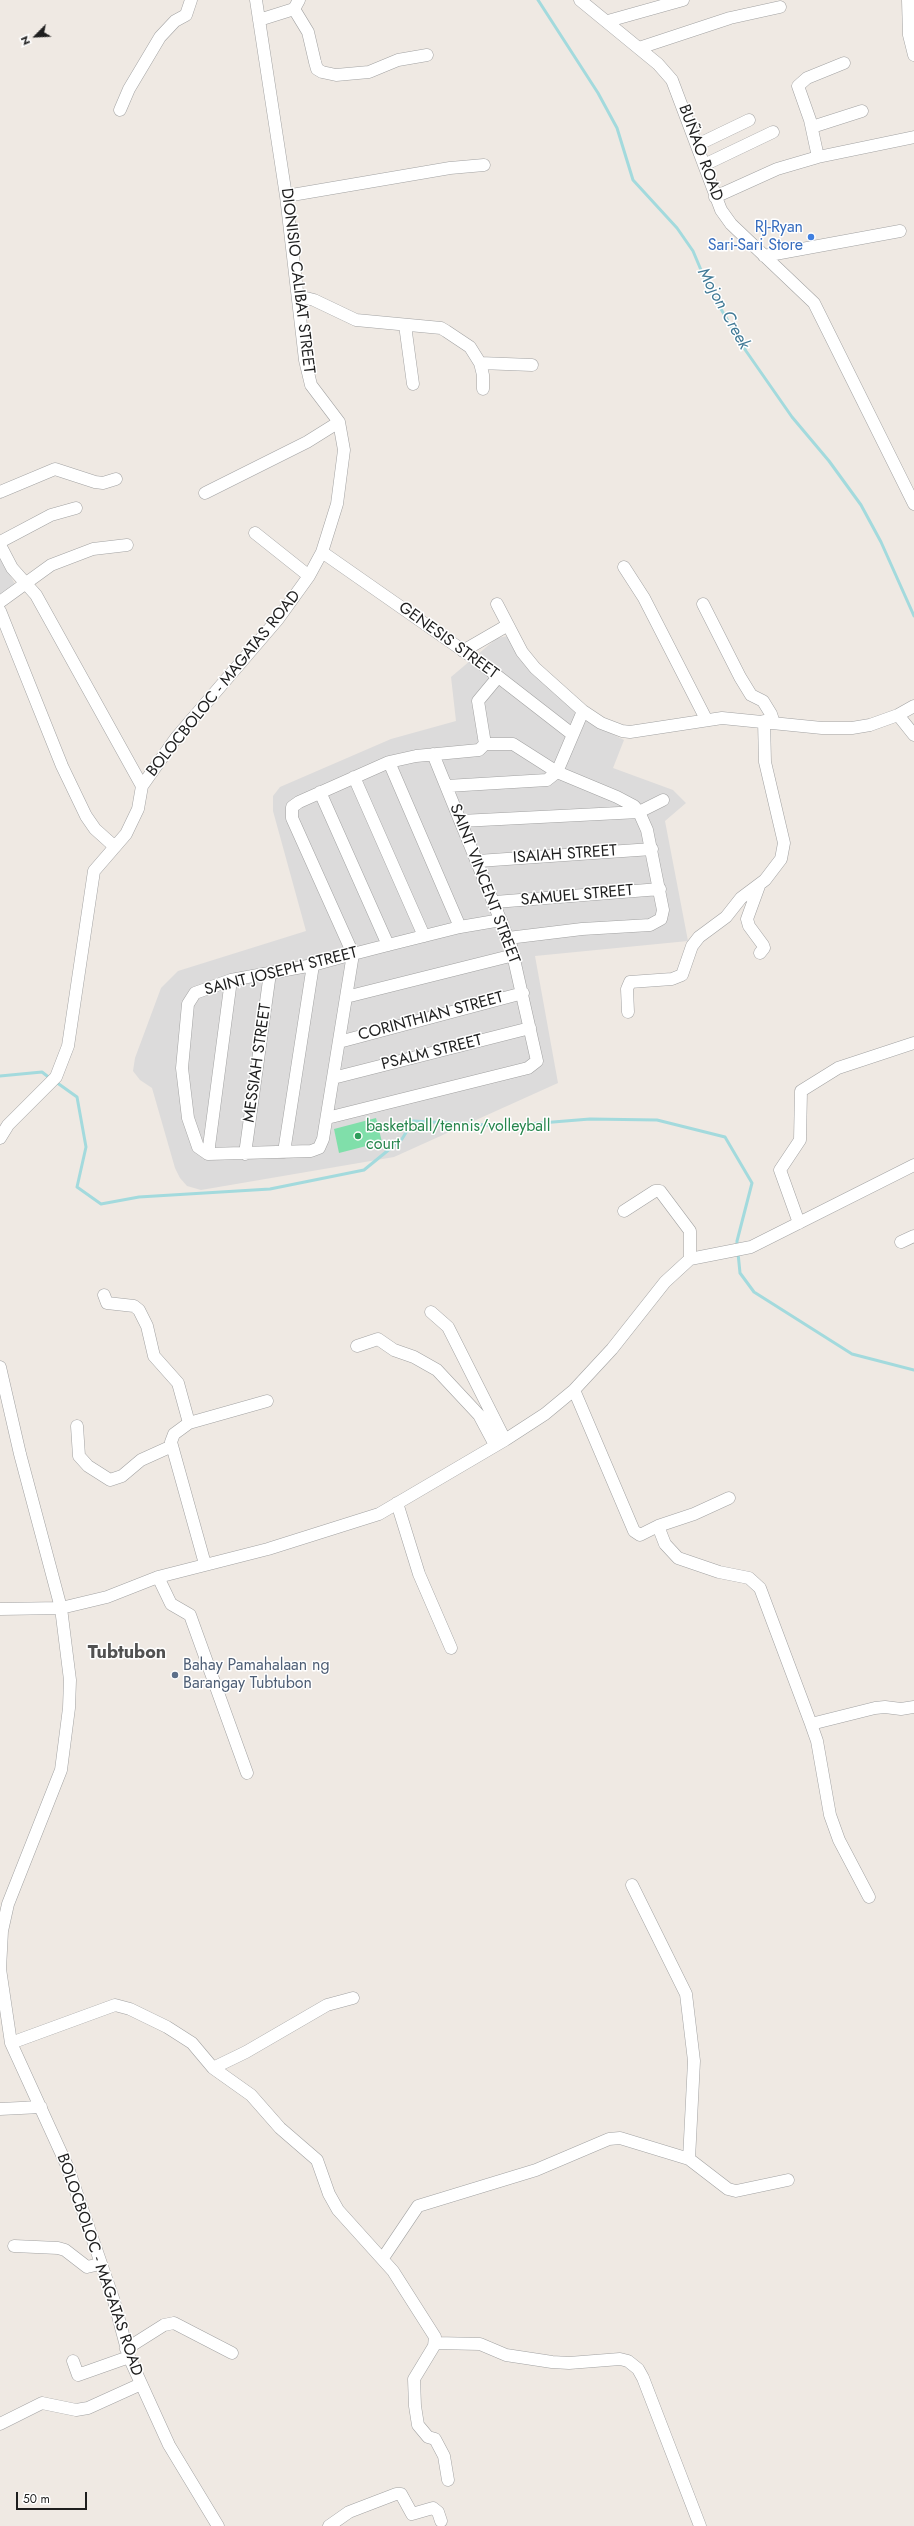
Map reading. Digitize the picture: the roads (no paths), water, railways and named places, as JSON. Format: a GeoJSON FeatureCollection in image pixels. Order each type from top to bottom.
{"type":"FeatureCollection","features":[{"type":"Feature","properties":{"kind":"street"},"geometry":{"type":"LineString","coordinates":[[120,110],[129,89],[160,37],[175,21],[186,15],[191,0]]}},
{"type":"Feature","properties":{"kind":"street","name":"DIONISIO CALIBAT STREET"},"geometry":{"type":"LineString","coordinates":[[256,0],[286,196],[305,360],[311,386],[339,422],[344,450],[337,504],[322,552]]}},
{"type":"Feature","properties":{"kind":"street","name":"BUÑAO ROAD"},"geometry":{"type":"LineString","coordinates":[[580,0],[608,21],[667,72],[672,80],[697,145],[715,197],[731,224],[814,304],[914,504]]}},
{"type":"Feature","properties":{"kind":"street"},"geometry":{"type":"LineString","coordinates":[[608,21],[683,0]]}},
{"type":"Feature","properties":{"kind":"street"},"geometry":{"type":"LineString","coordinates":[[908,0],[909,35],[914,55]]}},
{"type":"Feature","properties":{"kind":"street"},"geometry":{"type":"LineString","coordinates":[[259,20],[296,4],[308,32],[317,69],[322,72],[336,75],[369,72],[398,60],[427,55]]}},
{"type":"Feature","properties":{"kind":"street"},"geometry":{"type":"LineString","coordinates":[[639,48],[730,18],[780,7]]}},
{"type":"Feature","properties":{"kind":"street"},"geometry":{"type":"LineString","coordinates":[[818,157],[812,127],[798,86],[807,78],[844,63]]}},
{"type":"Feature","properties":{"kind":"street"},"geometry":{"type":"LineString","coordinates":[[812,127],[862,111]]}},
{"type":"Feature","properties":{"kind":"street"},"geometry":{"type":"LineString","coordinates":[[697,145],[749,120]]}},
{"type":"Feature","properties":{"kind":"street"},"geometry":{"type":"LineString","coordinates":[[704,165],[773,132]]}},
{"type":"Feature","properties":{"kind":"street"},"geometry":{"type":"LineString","coordinates":[[715,197],[777,169],[818,157],[914,137]]}},
{"type":"Feature","properties":{"kind":"street"},"geometry":{"type":"LineString","coordinates":[[286,196],[450,168],[484,165]]}},
{"type":"Feature","properties":{"kind":"street"},"geometry":{"type":"LineString","coordinates":[[764,256],[900,231]]}},
{"type":"Feature","properties":{"kind":"street"},"geometry":{"type":"LineString","coordinates":[[298,296],[314,300],[356,320],[405,324],[441,328],[446,330],[470,347],[480,363],[483,375],[483,389]]}},
{"type":"Feature","properties":{"kind":"street"},"geometry":{"type":"LineString","coordinates":[[405,324],[413,384]]}},
{"type":"Feature","properties":{"kind":"street"},"geometry":{"type":"LineString","coordinates":[[480,363],[532,365]]}},
{"type":"Feature","properties":{"kind":"street"},"geometry":{"type":"LineString","coordinates":[[205,493],[307,442],[339,422]]}},
{"type":"Feature","properties":{"kind":"street"},"geometry":{"type":"LineString","coordinates":[[0,492],[55,468],[95,482],[103,483],[116,479]]}},
{"type":"Feature","properties":{"kind":"street"},"geometry":{"type":"LineString","coordinates":[[76,508],[51,515],[0,543],[12,568],[27,583],[142,786]]}},
{"type":"Feature","properties":{"kind":"street"},"geometry":{"type":"LineString","coordinates":[[256,533],[309,576]]}},
{"type":"Feature","properties":{"kind":"street"},"geometry":{"type":"LineString","coordinates":[[0,602],[52,565],[93,549],[127,545]]}},
{"type":"Feature","properties":{"kind":"street","name":"BOLOCBOLOC - MAGATAS ROAD"},"geometry":{"type":"LineString","coordinates":[[0,1138],[8,1125],[53,1081],[69,1038],[81,974],[91,880],[94,871],[126,834],[138,809],[142,786],[176,738],[278,619],[309,576],[322,552]]}},
{"type":"Feature","properties":{"kind":"street","name":"GENESIS STREET"},"geometry":{"type":"LineString","coordinates":[[322,552],[463,651],[572,734]]}},
{"type":"Feature","properties":{"kind":"street"},"geometry":{"type":"LineString","coordinates":[[624,567],[651,612],[706,719]]}},
{"type":"Feature","properties":{"kind":"street"},"geometry":{"type":"LineString","coordinates":[[497,604],[528,661],[583,711],[612,728],[630,732],[706,719],[737,718],[769,722],[852,728],[870,725],[898,715],[914,706]]}},
{"type":"Feature","properties":{"kind":"street"},"geometry":{"type":"LineString","coordinates":[[628,1012],[627,989],[630,982],[672,979],[682,975],[692,946],[699,937],[726,917],[741,898],[759,886],[781,859],[784,843],[765,762],[771,714],[763,701],[751,695],[740,677],[703,604]]}},
{"type":"Feature","properties":{"kind":"street"},"geometry":{"type":"LineString","coordinates":[[0,611],[62,766],[86,816],[95,830],[115,847]]}},
{"type":"Feature","properties":{"kind":"street"},"geometry":{"type":"LineString","coordinates":[[463,651],[508,625]]}},
{"type":"Feature","properties":{"kind":"street"},"geometry":{"type":"LineString","coordinates":[[485,744],[478,701],[498,677]]}},
{"type":"Feature","properties":{"kind":"street"},"geometry":{"type":"LineString","coordinates":[[447,786],[542,782],[557,772],[583,711]]}},
{"type":"Feature","properties":{"kind":"street"},"geometry":{"type":"LineString","coordinates":[[898,715],[914,735]]}},
{"type":"Feature","properties":{"kind":"street"},"geometry":{"type":"LineString","coordinates":[[231,980],[208,1154],[311,1151],[319,1148],[323,1139],[327,1118],[353,954],[292,818],[291,812],[295,804],[389,762],[434,754],[479,750],[485,744],[513,744],[557,772],[616,796],[640,812],[652,848],[660,889],[663,915],[661,919],[650,925],[582,929],[508,938]]}},
{"type":"Feature","properties":{"kind":"street","name":"SAINT VINCENT STREET"},"geometry":{"type":"LineString","coordinates":[[327,1118],[528,1068],[534,1064],[537,1058],[514,955],[495,902],[434,754]]}},
{"type":"Feature","properties":{"kind":"street"},"geometry":{"type":"LineString","coordinates":[[389,762],[460,927]]}},
{"type":"Feature","properties":{"kind":"street"},"geometry":{"type":"LineString","coordinates":[[354,777],[424,936]]}},
{"type":"Feature","properties":{"kind":"street"},"geometry":{"type":"LineString","coordinates":[[320,792],[388,945]]}},
{"type":"Feature","properties":{"kind":"street"},"geometry":{"type":"LineString","coordinates":[[461,821],[640,812],[663,800]]}},
{"type":"Feature","properties":{"kind":"street","name":"ISAIAH STREET"},"geometry":{"type":"LineString","coordinates":[[478,861],[652,848]]}},
{"type":"Feature","properties":{"kind":"street"},"geometry":{"type":"LineString","coordinates":[[759,886],[747,919],[748,926],[763,945],[764,948],[760,953]]}},
{"type":"Feature","properties":{"kind":"street","name":"SAMUEL STREET"},"geometry":{"type":"LineString","coordinates":[[495,902],[660,889]]}},
{"type":"Feature","properties":{"kind":"street","name":"SAINT JOSEPH STREET"},"geometry":{"type":"LineString","coordinates":[[208,1154],[198,1147],[188,1118],[182,1068],[184,1034],[191,998],[205,988],[231,980],[313,965],[460,927],[501,920]]}},
{"type":"Feature","properties":{"kind":"street"},"geometry":{"type":"LineString","coordinates":[[346,997],[514,955]]}},
{"type":"Feature","properties":{"kind":"street"},"geometry":{"type":"LineString","coordinates":[[284,1152],[313,965]]}},
{"type":"Feature","properties":{"kind":"street","name":"MESSIAH STREET"},"geometry":{"type":"LineString","coordinates":[[245,1154],[270,973]]}},
{"type":"Feature","properties":{"kind":"street","name":"CORINTHIAN STREET"},"geometry":{"type":"LineString","coordinates":[[338,1042],[522,993]]}},
{"type":"Feature","properties":{"kind":"street","name":"PSALM STREET"},"geometry":{"type":"LineString","coordinates":[[333,1078],[530,1028]]}},
{"type":"Feature","properties":{"kind":"street"},"geometry":{"type":"LineString","coordinates":[[799,1223],[780,1170],[800,1140],[801,1091],[838,1068],[914,1042]]}},
{"type":"Feature","properties":{"kind":"street"},"geometry":{"type":"LineString","coordinates":[[0,1608],[61,1608],[114,1595],[158,1577],[345,1526],[379,1514],[500,1443],[545,1414],[574,1390],[612,1349],[665,1282],[690,1259],[751,1247],[914,1165]]}},
{"type":"Feature","properties":{"kind":"street"},"geometry":{"type":"LineString","coordinates":[[624,1210],[655,1191],[660,1191],[690,1231],[690,1259]]}},
{"type":"Feature","properties":{"kind":"street"},"geometry":{"type":"LineString","coordinates":[[901,1242],[914,1236]]}},
{"type":"Feature","properties":{"kind":"street"},"geometry":{"type":"LineString","coordinates":[[104,1295],[107,1303],[134,1306],[139,1310],[147,1326],[154,1356],[178,1383],[189,1423]]}},
{"type":"Feature","properties":{"kind":"street"},"geometry":{"type":"LineString","coordinates":[[431,1312],[448,1327],[500,1443]]}},
{"type":"Feature","properties":{"kind":"street"},"geometry":{"type":"LineString","coordinates":[[357,1346],[378,1339],[394,1350],[414,1357],[437,1370],[480,1415],[500,1443]]}},
{"type":"Feature","properties":{"kind":"street","name":"BOLOCBOLOC - MAGATAS ROAD"},"geometry":{"type":"LineString","coordinates":[[0,1367],[21,1461],[61,1608],[70,1680],[70,1708],[61,1770],[8,1904],[1,1931],[0,1970],[11,2043],[68,2168],[114,2301],[127,2353],[169,2445],[218,2526]]}},
{"type":"Feature","properties":{"kind":"street"},"geometry":{"type":"LineString","coordinates":[[574,1390],[634,1531],[640,1535],[658,1526],[694,1514],[730,1498]]}},
{"type":"Feature","properties":{"kind":"street"},"geometry":{"type":"LineString","coordinates":[[205,1564],[171,1438],[189,1423],[267,1401]]}},
{"type":"Feature","properties":{"kind":"street"},"geometry":{"type":"LineString","coordinates":[[77,1426],[79,1456],[88,1466],[110,1480],[122,1476],[141,1460],[172,1446]]}},
{"type":"Feature","properties":{"kind":"street"},"geometry":{"type":"LineString","coordinates":[[396,1503],[419,1574],[452,1648]]}},
{"type":"Feature","properties":{"kind":"street"},"geometry":{"type":"LineString","coordinates":[[658,1526],[665,1544],[678,1558],[719,1572],[750,1578],[756,1583],[772,1614],[786,1660],[817,1741],[830,1815],[839,1840],[868,1897]]}},
{"type":"Feature","properties":{"kind":"street"},"geometry":{"type":"LineString","coordinates":[[158,1577],[171,1604],[190,1615],[247,1773]]}},
{"type":"Feature","properties":{"kind":"street"},"geometry":{"type":"LineString","coordinates":[[811,1724],[875,1708],[885,1707],[901,1710],[914,1707]]}},
{"type":"Feature","properties":{"kind":"street"},"geometry":{"type":"LineString","coordinates":[[632,1885],[686,1994],[694,2061],[689,2159]]}},
{"type":"Feature","properties":{"kind":"street"},"geometry":{"type":"LineString","coordinates":[[212,2068],[246,2052],[327,2005],[353,1998]]}},
{"type":"Feature","properties":{"kind":"street"},"geometry":{"type":"LineString","coordinates":[[11,2043],[115,2005],[130,2008],[167,2027],[192,2043],[212,2068],[251,2095],[280,2128],[317,2160],[329,2194],[338,2210],[383,2258],[433,2332],[436,2343],[414,2379],[415,2406],[418,2425],[428,2437],[435,2440],[444,2456],[448,2480]]}},
{"type":"Feature","properties":{"kind":"street"},"geometry":{"type":"LineString","coordinates":[[0,2109],[41,2107]]}},
{"type":"Feature","properties":{"kind":"street"},"geometry":{"type":"LineString","coordinates":[[383,2258],[418,2206],[536,2170],[609,2139],[620,2138],[689,2159],[728,2189],[736,2191],[788,2180]]}},
{"type":"Feature","properties":{"kind":"street"},"geometry":{"type":"LineString","coordinates":[[14,2246],[58,2248],[65,2250],[87,2267],[100,2264]]}},
{"type":"Feature","properties":{"kind":"street"},"geometry":{"type":"LineString","coordinates":[[73,2361],[78,2375],[127,2353],[164,2325],[174,2324],[232,2353]]}},
{"type":"Feature","properties":{"kind":"street"},"geometry":{"type":"LineString","coordinates":[[436,2343],[480,2344],[506,2355],[552,2362],[569,2363],[620,2358],[628,2361],[638,2369],[643,2378],[700,2526]]}},
{"type":"Feature","properties":{"kind":"street"},"geometry":{"type":"LineString","coordinates":[[0,2424],[42,2403],[76,2410],[88,2408],[141,2384]]}},
{"type":"Feature","properties":{"kind":"street"},"geometry":{"type":"LineString","coordinates":[[329,2526],[348,2512],[396,2494],[401,2494],[412,2514],[416,2515],[433,2508],[438,2512],[441,2521]]}},
{"type":"Feature","properties":{"kind":"waterway","name":"Mojon Creek"},"geometry":{"type":"LineString","coordinates":[[538,0],[598,93],[617,128],[633,180],[677,228],[693,251],[709,289],[746,351],[792,417],[829,461],[861,505],[881,542],[914,616]]}},
{"type":"Feature","properties":{"kind":"waterway"},"geometry":{"type":"LineString","coordinates":[[0,1076],[42,1072],[51,1079]]}},
{"type":"Feature","properties":{"kind":"waterway"},"geometry":{"type":"LineString","coordinates":[[56,1082],[77,1097],[86,1147],[77,1187],[101,1204],[139,1197],[270,1189],[364,1170],[402,1139],[413,1121],[504,1126],[590,1119],[657,1120],[725,1137],[752,1183],[737,1241],[737,1247]]}},
{"type":"Feature","properties":{"kind":"waterway"},"geometry":{"type":"LineString","coordinates":[[738,1253],[740,1273],[754,1292],[852,1354],[914,1370]]}},
{"type":"Feature","properties":{"kind":"place","name":"RJ-Ryan Sari-Sari Store"},"geometry":{"type":"Point","coordinates":[811,237]}},
{"type":"Feature","properties":{"kind":"place","name":"basketball/tennis/volleyball court"},"geometry":{"type":"Point","coordinates":[358,1136]}},
{"type":"Feature","properties":{"kind":"place","name":"Bahay Pamahalaan ng Barangay Tubtubon"},"geometry":{"type":"Point","coordinates":[175,1675]}},
{"type":"Feature","properties":{"kind":"district","name":"Tubtubon"},"geometry":{"type":"Point","coordinates":[127,1654]}}]}
